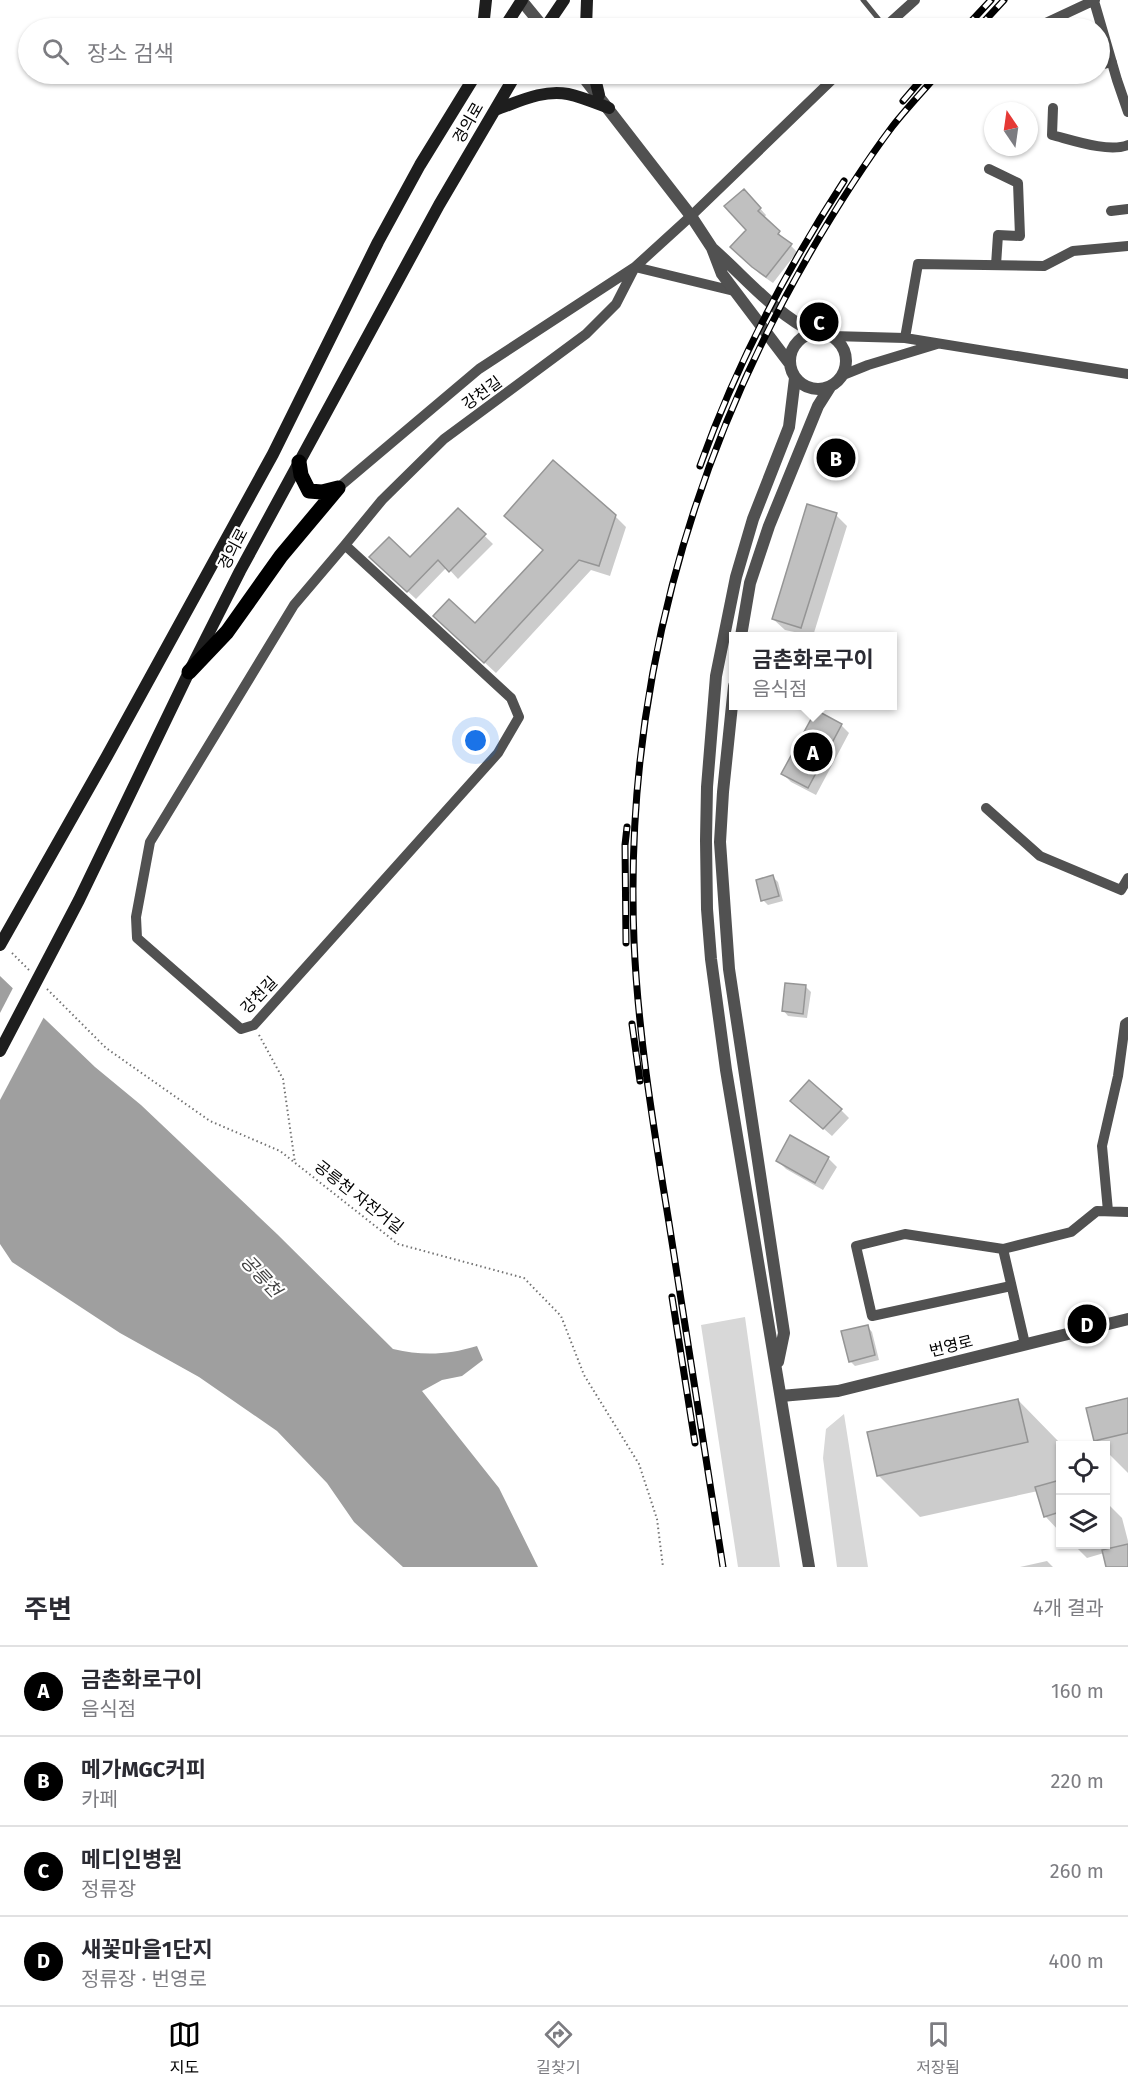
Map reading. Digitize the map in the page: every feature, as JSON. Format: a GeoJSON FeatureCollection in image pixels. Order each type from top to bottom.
{"type":"FeatureCollection","features":[{"type":"Feature","properties":{"kind":"main road"},"geometry":{"type":"LineString","coordinates":[[484,18],[486,0]]}},
{"type":"Feature","properties":{"kind":"main road"},"geometry":{"type":"LineString","coordinates":[[510,18],[522,0]]}},
{"type":"Feature","properties":{"kind":"main road"},"geometry":{"type":"LineString","coordinates":[[552,18],[564,0]]}},
{"type":"Feature","properties":{"kind":"main road"},"geometry":{"type":"LineString","coordinates":[[586,18],[587,0]]}},
{"type":"Feature","properties":{"kind":"main road","name":"경의로"},"geometry":{"type":"LineString","coordinates":[[4,947],[29,894],[273,454],[383,232],[420,165],[470,84]]}},
{"type":"Feature","properties":{"kind":"main road","name":"경의로"},"geometry":{"type":"LineString","coordinates":[[0,1051],[80,900],[240,571],[434,215],[510,84]]}},
{"type":"Feature","properties":{"kind":"main road"},"geometry":{"type":"LineString","coordinates":[[596,84],[599,95]]}},
{"type":"Feature","properties":{"kind":"main road"},"geometry":{"type":"LineString","coordinates":[[495,110],[539,94],[552,93],[568,94],[609,108]]}},
{"type":"Feature","properties":{"kind":"main road"},"geometry":{"type":"LineString","coordinates":[[299,462],[301,475],[309,491],[322,492],[338,488]]}},
{"type":"Feature","properties":{"kind":"main road"},"geometry":{"type":"LineString","coordinates":[[189,672],[227,632],[281,556],[338,488]]}},
{"type":"Feature","properties":{"kind":"street"},"geometry":{"type":"LineString","coordinates":[[522,0],[537,18]]}},
{"type":"Feature","properties":{"kind":"street"},"geometry":{"type":"LineString","coordinates":[[895,18],[915,0]]}},
{"type":"Feature","properties":{"kind":"street"},"geometry":{"type":"LineString","coordinates":[[1056,18],[1094,0],[1099,18]]}},
{"type":"Feature","properties":{"kind":"street"},"geometry":{"type":"LineString","coordinates":[[1110,55],[1128,111]]}},
{"type":"Feature","properties":{"kind":"street"},"geometry":{"type":"LineString","coordinates":[[590,84],[691,216],[712,248],[722,273],[790,364],[795,378],[789,427],[750,529],[736,578],[716,676],[707,787],[706,840],[707,909],[711,959],[726,1070],[809,1567]]}},
{"type":"Feature","properties":{"kind":"street"},"geometry":{"type":"LineString","coordinates":[[338,488],[479,369],[635,267],[828,84]]}},
{"type":"Feature","properties":{"kind":"street"},"geometry":{"type":"LineString","coordinates":[[1053,108],[1052,135],[1120,148],[1128,145]]}},
{"type":"Feature","properties":{"kind":"street"},"geometry":{"type":"LineString","coordinates":[[989,169],[1018,183],[1020,236],[998,235],[996,265]]}},
{"type":"Feature","properties":{"kind":"street"},"geometry":{"type":"LineString","coordinates":[[1111,211],[1128,209]]}},
{"type":"Feature","properties":{"kind":"street"},"geometry":{"type":"LineString","coordinates":[[905,338],[918,264],[1044,266],[1073,251],[1128,246]]}},
{"type":"Feature","properties":{"kind":"street"},"geometry":{"type":"LineString","coordinates":[[712,248],[782,313],[798,325],[815,333],[832,336],[905,338],[1128,374]]}},
{"type":"Feature","properties":{"kind":"street"},"geometry":{"type":"LineString","coordinates":[[635,267],[734,291]]}},
{"type":"Feature","properties":{"kind":"street","name":"강천길"},"geometry":{"type":"LineString","coordinates":[[345,545],[511,698],[519,717],[498,753],[254,1025],[241,1029],[137,938],[136,917],[150,842],[294,605],[382,500],[444,439],[586,334],[616,304],[635,267]]}},
{"type":"Feature","properties":{"kind":"street"},"geometry":{"type":"LineString","coordinates":[[790,364],[790,356],[799,340],[815,333]]}},
{"type":"Feature","properties":{"kind":"street"},"geometry":{"type":"LineString","coordinates":[[795,378],[808,388],[815,390],[830,387],[838,382],[846,367],[844,349],[832,336]]}},
{"type":"Feature","properties":{"kind":"street"},"geometry":{"type":"LineString","coordinates":[[843,375],[940,343]]}},
{"type":"Feature","properties":{"kind":"street"},"geometry":{"type":"LineString","coordinates":[[742,632],[750,583],[769,526],[818,406],[830,387]]}},
{"type":"Feature","properties":{"kind":"street"},"geometry":{"type":"LineString","coordinates":[[732,710],[720,842],[729,969],[784,1333],[777,1366]]}},
{"type":"Feature","properties":{"kind":"street"},"geometry":{"type":"LineString","coordinates":[[986,808],[1040,856],[1121,890],[1128,878]]}},
{"type":"Feature","properties":{"kind":"street"},"geometry":{"type":"LineString","coordinates":[[1108,1211],[1102,1146],[1118,1076],[1125,1024],[1128,1022]]}},
{"type":"Feature","properties":{"kind":"street"},"geometry":{"type":"LineString","coordinates":[[1011,1286],[872,1316],[856,1246],[905,1234],[1004,1248],[1071,1232],[1097,1211],[1128,1212]]}},
{"type":"Feature","properties":{"kind":"street"},"geometry":{"type":"LineString","coordinates":[[1004,1248],[1025,1344]]}},
{"type":"Feature","properties":{"kind":"street","name":"번영로"},"geometry":{"type":"LineString","coordinates":[[781,1396],[838,1390],[1128,1319]]}},
{"type":"Feature","properties":{"kind":"lane"},"geometry":{"type":"LineString","coordinates":[[863,0],[876,18]]}},
{"type":"Feature","properties":{"kind":"path"},"geometry":{"type":"LineString","coordinates":[[4,947],[33,974]]}},
{"type":"Feature","properties":{"kind":"path","name":"공릉천 자전거길"},"geometry":{"type":"LineString","coordinates":[[41,982],[106,1048],[210,1121],[280,1151],[398,1244],[524,1278],[561,1316],[584,1375],[639,1464],[657,1519],[663,1567]]}},
{"type":"Feature","properties":{"kind":"path"},"geometry":{"type":"LineString","coordinates":[[254,1025],[283,1079],[295,1163]]}},
{"type":"Feature","properties":{"kind":"shaded area"},"geometry":{"type":"Polygon","coordinates":[[[745,1317],[780,1567],[738,1567],[701,1325],[745,1317]]]}},
{"type":"Feature","properties":{"kind":"shaded area"},"geometry":{"type":"Polygon","coordinates":[[[844,1414],[868,1567],[837,1567],[823,1458],[826,1429],[844,1414]]]}},
{"type":"Feature","properties":{"kind":"water","name":"공릉천"},"geometry":{"type":"Polygon","coordinates":[[[0,976],[95,1067],[141,1105],[277,1234],[393,1349],[435,1354],[477,1346],[483,1360],[462,1376],[442,1380],[422,1391],[499,1488],[538,1567],[403,1567],[354,1522],[327,1483],[277,1431],[199,1377],[120,1333],[12,1262],[0,1244],[0,976]]]}},
{"type":"Feature","properties":{"kind":"pier"},"geometry":{"type":"Polygon","coordinates":[[[14,986],[45,1015],[0,1100],[0,1013],[14,986]]]}},
{"type":"Feature","properties":{"kind":"building"},"geometry":{"type":"Polygon","coordinates":[[[744,189],[761,208],[758,211],[780,231],[778,234],[792,244],[766,277],[730,247],[746,230],[724,206],[744,189]]]}},
{"type":"Feature","properties":{"kind":"building"},"geometry":{"type":"Polygon","coordinates":[[[553,460],[616,515],[599,566],[579,560],[484,663],[433,616],[449,599],[475,623],[543,550],[504,516],[553,460]]]}},
{"type":"Feature","properties":{"kind":"building"},"geometry":{"type":"Polygon","coordinates":[[[807,504],[837,513],[801,628],[772,619],[807,504]]]}},
{"type":"Feature","properties":{"kind":"building"},"geometry":{"type":"Polygon","coordinates":[[[458,508],[486,534],[449,572],[438,560],[407,592],[369,557],[389,537],[410,557],[458,508]]]}},
{"type":"Feature","properties":{"kind":"building"},"geometry":{"type":"Polygon","coordinates":[[[816,710],[842,724],[808,788],[781,774],[816,710]]]}},
{"type":"Feature","properties":{"kind":"building"},"geometry":{"type":"Polygon","coordinates":[[[773,875],[779,896],[761,901],[756,880],[773,875]]]}},
{"type":"Feature","properties":{"kind":"building"},"geometry":{"type":"Polygon","coordinates":[[[785,983],[806,985],[803,1014],[782,1011],[785,983]]]}},
{"type":"Feature","properties":{"kind":"building"},"geometry":{"type":"Polygon","coordinates":[[[809,1080],[842,1109],[823,1129],[790,1101],[809,1080]]]}},
{"type":"Feature","properties":{"kind":"building"},"geometry":{"type":"Polygon","coordinates":[[[790,1135],[829,1157],[815,1183],[776,1161],[790,1135]]]}},
{"type":"Feature","properties":{"kind":"building"},"geometry":{"type":"Polygon","coordinates":[[[868,1325],[875,1355],[849,1362],[841,1331],[868,1325]]]}},
{"type":"Feature","properties":{"kind":"building"},"geometry":{"type":"Polygon","coordinates":[[[1128,1398],[1128,1433],[1094,1441],[1086,1408],[1128,1398]]]}},
{"type":"Feature","properties":{"kind":"building"},"geometry":{"type":"Polygon","coordinates":[[[1018,1399],[1028,1442],[877,1476],[867,1432],[1018,1399]]]}},
{"type":"Feature","properties":{"kind":"building"},"geometry":{"type":"Polygon","coordinates":[[[1056,1481],[1056,1513],[1044,1517],[1035,1487],[1056,1481]]]}},
{"type":"Feature","properties":{"kind":"building"},"geometry":{"type":"Polygon","coordinates":[[[1128,1544],[1128,1567],[1106,1567],[1102,1550],[1128,1544]]]}},
{"type":"Feature","properties":{"kind":"railway"},"geometry":{"type":"LineString","coordinates":[[974,18],[991,0]]}},
{"type":"Feature","properties":{"kind":"railway"},"geometry":{"type":"LineString","coordinates":[[987,18],[1004,0]]}},
{"type":"Feature","properties":{"kind":"railway"},"geometry":{"type":"LineString","coordinates":[[903,101],[917,84]]}},
{"type":"Feature","properties":{"kind":"railway"},"geometry":{"type":"LineString","coordinates":[[723,1567],[652,1118],[639,1012],[634,941],[634,850],[640,760],[653,671],[672,584],[698,499],[730,415],[767,333],[829,221],[859,173],[892,127],[929,84]]}},
{"type":"Feature","properties":{"kind":"railway"},"geometry":{"type":"LineString","coordinates":[[700,466],[730,391],[764,319],[802,249],[844,181]]}},
{"type":"Feature","properties":{"kind":"railway"},"geometry":{"type":"LineString","coordinates":[[626,943],[625,845],[627,827]]}},
{"type":"Feature","properties":{"kind":"railway"},"geometry":{"type":"LineString","coordinates":[[632,1024],[640,1081]]}},
{"type":"Feature","properties":{"kind":"railway"},"geometry":{"type":"LineString","coordinates":[[672,1297],[695,1443]]}},
{"type":"Feature","properties":{"kind":"place","name":"메디인병원"},"geometry":{"type":"Point","coordinates":[819,322]}},
{"type":"Feature","properties":{"kind":"place","name":"메가MGC커피"},"geometry":{"type":"Point","coordinates":[836,458]}},
{"type":"Feature","properties":{"kind":"place","name":"금촌화로구이"},"geometry":{"type":"Point","coordinates":[813,752]}},
{"type":"Feature","properties":{"kind":"place","name":"새꽃마을1단지"},"geometry":{"type":"Point","coordinates":[1087,1324]}}]}
